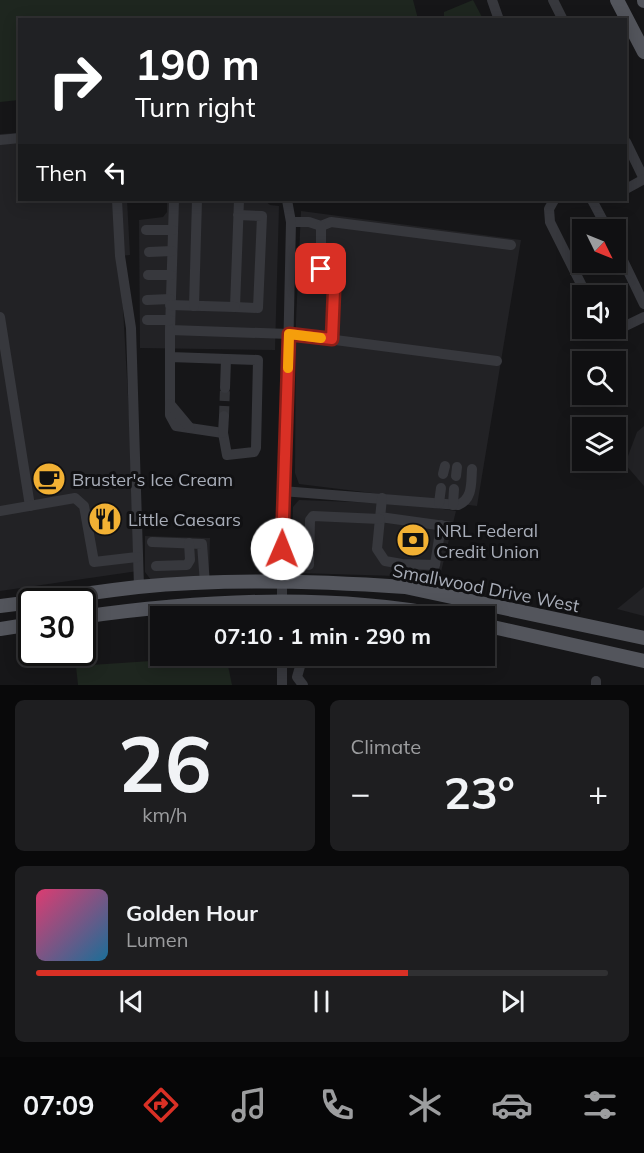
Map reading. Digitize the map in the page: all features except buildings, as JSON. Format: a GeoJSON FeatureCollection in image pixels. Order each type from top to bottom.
{"type":"FeatureCollection","features":[{"type":"Feature","properties":{"kind":"main road"},"geometry":{"type":"LineString","coordinates":[[618,0],[644,52]]}},
{"type":"Feature","properties":{"kind":"main road","name":"Smallwood Drive West"},"geometry":{"type":"LineString","coordinates":[[96,593],[139,587],[282,582],[405,586],[644,638]]}},
{"type":"Feature","properties":{"kind":"main road","name":"Smallwood Drive West"},"geometry":{"type":"LineString","coordinates":[[0,606],[18,604]]}},
{"type":"Feature","properties":{"kind":"main road","name":"Smallwood Drive West"},"geometry":{"type":"LineString","coordinates":[[174,606],[191,604],[221,606]]}},
{"type":"Feature","properties":{"kind":"main road","name":"Smallwood Drive West"},"geometry":{"type":"LineString","coordinates":[[96,615],[150,609]]}},
{"type":"Feature","properties":{"kind":"main road"},"geometry":{"type":"LineString","coordinates":[[0,629],[18,626]]}},
{"type":"Feature","properties":{"kind":"main road","name":"Smallwood Drive West"},"geometry":{"type":"LineString","coordinates":[[495,627],[644,661]]}},
{"type":"Feature","properties":{"kind":"street"},"geometry":{"type":"LineString","coordinates":[[492,0],[499,18]]}},
{"type":"Feature","properties":{"kind":"street"},"geometry":{"type":"LineString","coordinates":[[553,0],[562,18]]}},
{"type":"Feature","properties":{"kind":"street"},"geometry":{"type":"LineString","coordinates":[[0,140],[18,138]]}},
{"type":"Feature","properties":{"kind":"street"},"geometry":{"type":"LineString","coordinates":[[627,144],[644,179],[627,188]]}},
{"type":"Feature","properties":{"kind":"street"},"geometry":{"type":"LineString","coordinates":[[117,201],[120,256],[130,328],[139,587]]}},
{"type":"Feature","properties":{"kind":"street"},"geometry":{"type":"LineString","coordinates":[[174,201],[170,302],[171,422],[176,426],[223,433]]}},
{"type":"Feature","properties":{"kind":"street"},"geometry":{"type":"LineString","coordinates":[[194,306],[197,201]]}},
{"type":"Feature","properties":{"kind":"street"},"geometry":{"type":"LineString","coordinates":[[235,307],[239,201]]}},
{"type":"Feature","properties":{"kind":"street"},"geometry":{"type":"LineString","coordinates":[[281,606],[282,491],[286,450],[291,222],[287,201]]}},
{"type":"Feature","properties":{"kind":"street"},"geometry":{"type":"LineString","coordinates":[[553,201],[549,209],[550,222],[582,285]]}},
{"type":"Feature","properties":{"kind":"street"},"geometry":{"type":"LineString","coordinates":[[597,201],[604,219]]}},
{"type":"Feature","properties":{"kind":"street"},"geometry":{"type":"LineString","coordinates":[[147,300],[194,306],[258,308],[262,216],[238,215]]}},
{"type":"Feature","properties":{"kind":"street"},"geometry":{"type":"LineString","coordinates":[[291,222],[309,222],[321,226],[331,222],[511,245]]}},
{"type":"Feature","properties":{"kind":"street"},"geometry":{"type":"LineString","coordinates":[[321,226],[321,269],[334,290],[332,339]]}},
{"type":"Feature","properties":{"kind":"street"},"geometry":{"type":"LineString","coordinates":[[146,230],[173,230]]}},
{"type":"Feature","properties":{"kind":"street"},"geometry":{"type":"LineString","coordinates":[[149,252],[171,251]]}},
{"type":"Feature","properties":{"kind":"street"},"geometry":{"type":"LineString","coordinates":[[626,267],[644,304]]}},
{"type":"Feature","properties":{"kind":"street"},"geometry":{"type":"LineString","coordinates":[[148,275],[171,275]]}},
{"type":"Feature","properties":{"kind":"street"},"geometry":{"type":"LineString","coordinates":[[0,317],[30,506]]}},
{"type":"Feature","properties":{"kind":"street"},"geometry":{"type":"LineString","coordinates":[[626,326],[644,317]]}},
{"type":"Feature","properties":{"kind":"street"},"geometry":{"type":"LineString","coordinates":[[147,320],[170,325],[332,339],[497,361]]}},
{"type":"Feature","properties":{"kind":"street"},"geometry":{"type":"LineString","coordinates":[[170,357],[258,360],[256,448],[248,454],[227,455],[223,433],[224,417]]}},
{"type":"Feature","properties":{"kind":"street"},"geometry":{"type":"LineString","coordinates":[[225,388],[226,359]]}},
{"type":"Feature","properties":{"kind":"street"},"geometry":{"type":"LineString","coordinates":[[282,491],[461,505],[468,498],[472,469]]}},
{"type":"Feature","properties":{"kind":"street"},"geometry":{"type":"LineString","coordinates":[[439,503],[441,488]]}},
{"type":"Feature","properties":{"kind":"street"},"geometry":{"type":"LineString","coordinates":[[453,505],[454,489]]}},
{"type":"Feature","properties":{"kind":"street"},"geometry":{"type":"LineString","coordinates":[[358,518],[359,496]]}},
{"type":"Feature","properties":{"kind":"street"},"geometry":{"type":"LineString","coordinates":[[0,511],[75,498],[84,506],[93,562],[137,557]]}},
{"type":"Feature","properties":{"kind":"street"},"geometry":{"type":"LineString","coordinates":[[309,565],[310,518],[315,515],[380,518],[447,526],[435,565],[402,564],[385,561],[378,555],[380,518],[382,498]]}},
{"type":"Feature","properties":{"kind":"street"},"geometry":{"type":"LineString","coordinates":[[152,542],[200,543],[204,546],[205,584]]}},
{"type":"Feature","properties":{"kind":"street"},"geometry":{"type":"LineString","coordinates":[[156,566],[187,565],[190,560],[189,543]]}},
{"type":"Feature","properties":{"kind":"street"},"geometry":{"type":"LineString","coordinates":[[282,666],[282,685]]}},
{"type":"Feature","properties":{"kind":"street"},"geometry":{"type":"LineString","coordinates":[[300,666],[297,678],[303,685]]}},
{"type":"Feature","properties":{"kind":"shaded area"},"geometry":{"type":"Polygon","coordinates":[[[0,0],[413,0],[418,18],[18,18],[18,100],[0,102],[0,0]]]}},
{"type":"Feature","properties":{"kind":"shaded area"},"geometry":{"type":"Polygon","coordinates":[[[473,0],[482,18],[444,18],[444,12],[473,0]]]}},
{"type":"Feature","properties":{"kind":"shaded area"},"geometry":{"type":"Polygon","coordinates":[[[18,133],[18,201],[127,201],[130,255],[120,256],[138,571],[0,591],[0,134],[18,133]]]}},
{"type":"Feature","properties":{"kind":"shaded area"},"geometry":{"type":"Polygon","coordinates":[[[167,201],[265,201],[270,205],[279,206],[275,350],[140,348],[139,220],[163,217],[167,212],[167,201]]]}},
{"type":"Feature","properties":{"kind":"shaded area"},"geometry":{"type":"Polygon","coordinates":[[[301,211],[521,240],[477,506],[299,484],[295,473],[296,321],[301,211]]]}},
{"type":"Feature","properties":{"kind":"shaded area"},"geometry":{"type":"Polygon","coordinates":[[[644,426],[644,486],[626,465],[637,432],[644,426]]]}},
{"type":"Feature","properties":{"kind":"shaded area"},"geometry":{"type":"Polygon","coordinates":[[[299,500],[410,504],[456,511],[438,584],[396,576],[299,573],[292,564],[293,507],[299,500]]]}},
{"type":"Feature","properties":{"kind":"shaded area"},"geometry":{"type":"Polygon","coordinates":[[[145,536],[210,538],[209,578],[151,580],[145,572],[145,536]]]}},
{"type":"Feature","properties":{"kind":"shaded area"},"geometry":{"type":"Polygon","coordinates":[[[644,587],[644,616],[617,609],[644,587]]]}},
{"type":"Feature","properties":{"kind":"shaded area"},"geometry":{"type":"Polygon","coordinates":[[[150,661],[150,666],[228,666],[232,685],[78,685],[76,666],[150,661]]]}},
{"type":"Feature","properties":{"kind":"tunnel"},"geometry":{"type":"LineString","coordinates":[[224,416],[225,388]]}},
{"type":"Feature","properties":{"kind":"slow traffic"},"geometry":{"type":"LineString","coordinates":[[288,368],[289,334],[321,338]]}},
{"type":"Feature","properties":{"kind":"place","name":"Bruster's Ice Cream"},"geometry":{"type":"Point","coordinates":[49,479]}},
{"type":"Feature","properties":{"kind":"place","name":"Little Caesars"},"geometry":{"type":"Point","coordinates":[105,519]}},
{"type":"Feature","properties":{"kind":"place","name":"NRL Federal Credit Union"},"geometry":{"type":"Point","coordinates":[413,540]}},
{"type":"Feature","properties":{"kind":"route"},"geometry":{"type":"LineString","coordinates":[[282,549],[282,491],[286,450],[289,334],[332,339],[334,290],[321,269]]}}]}
